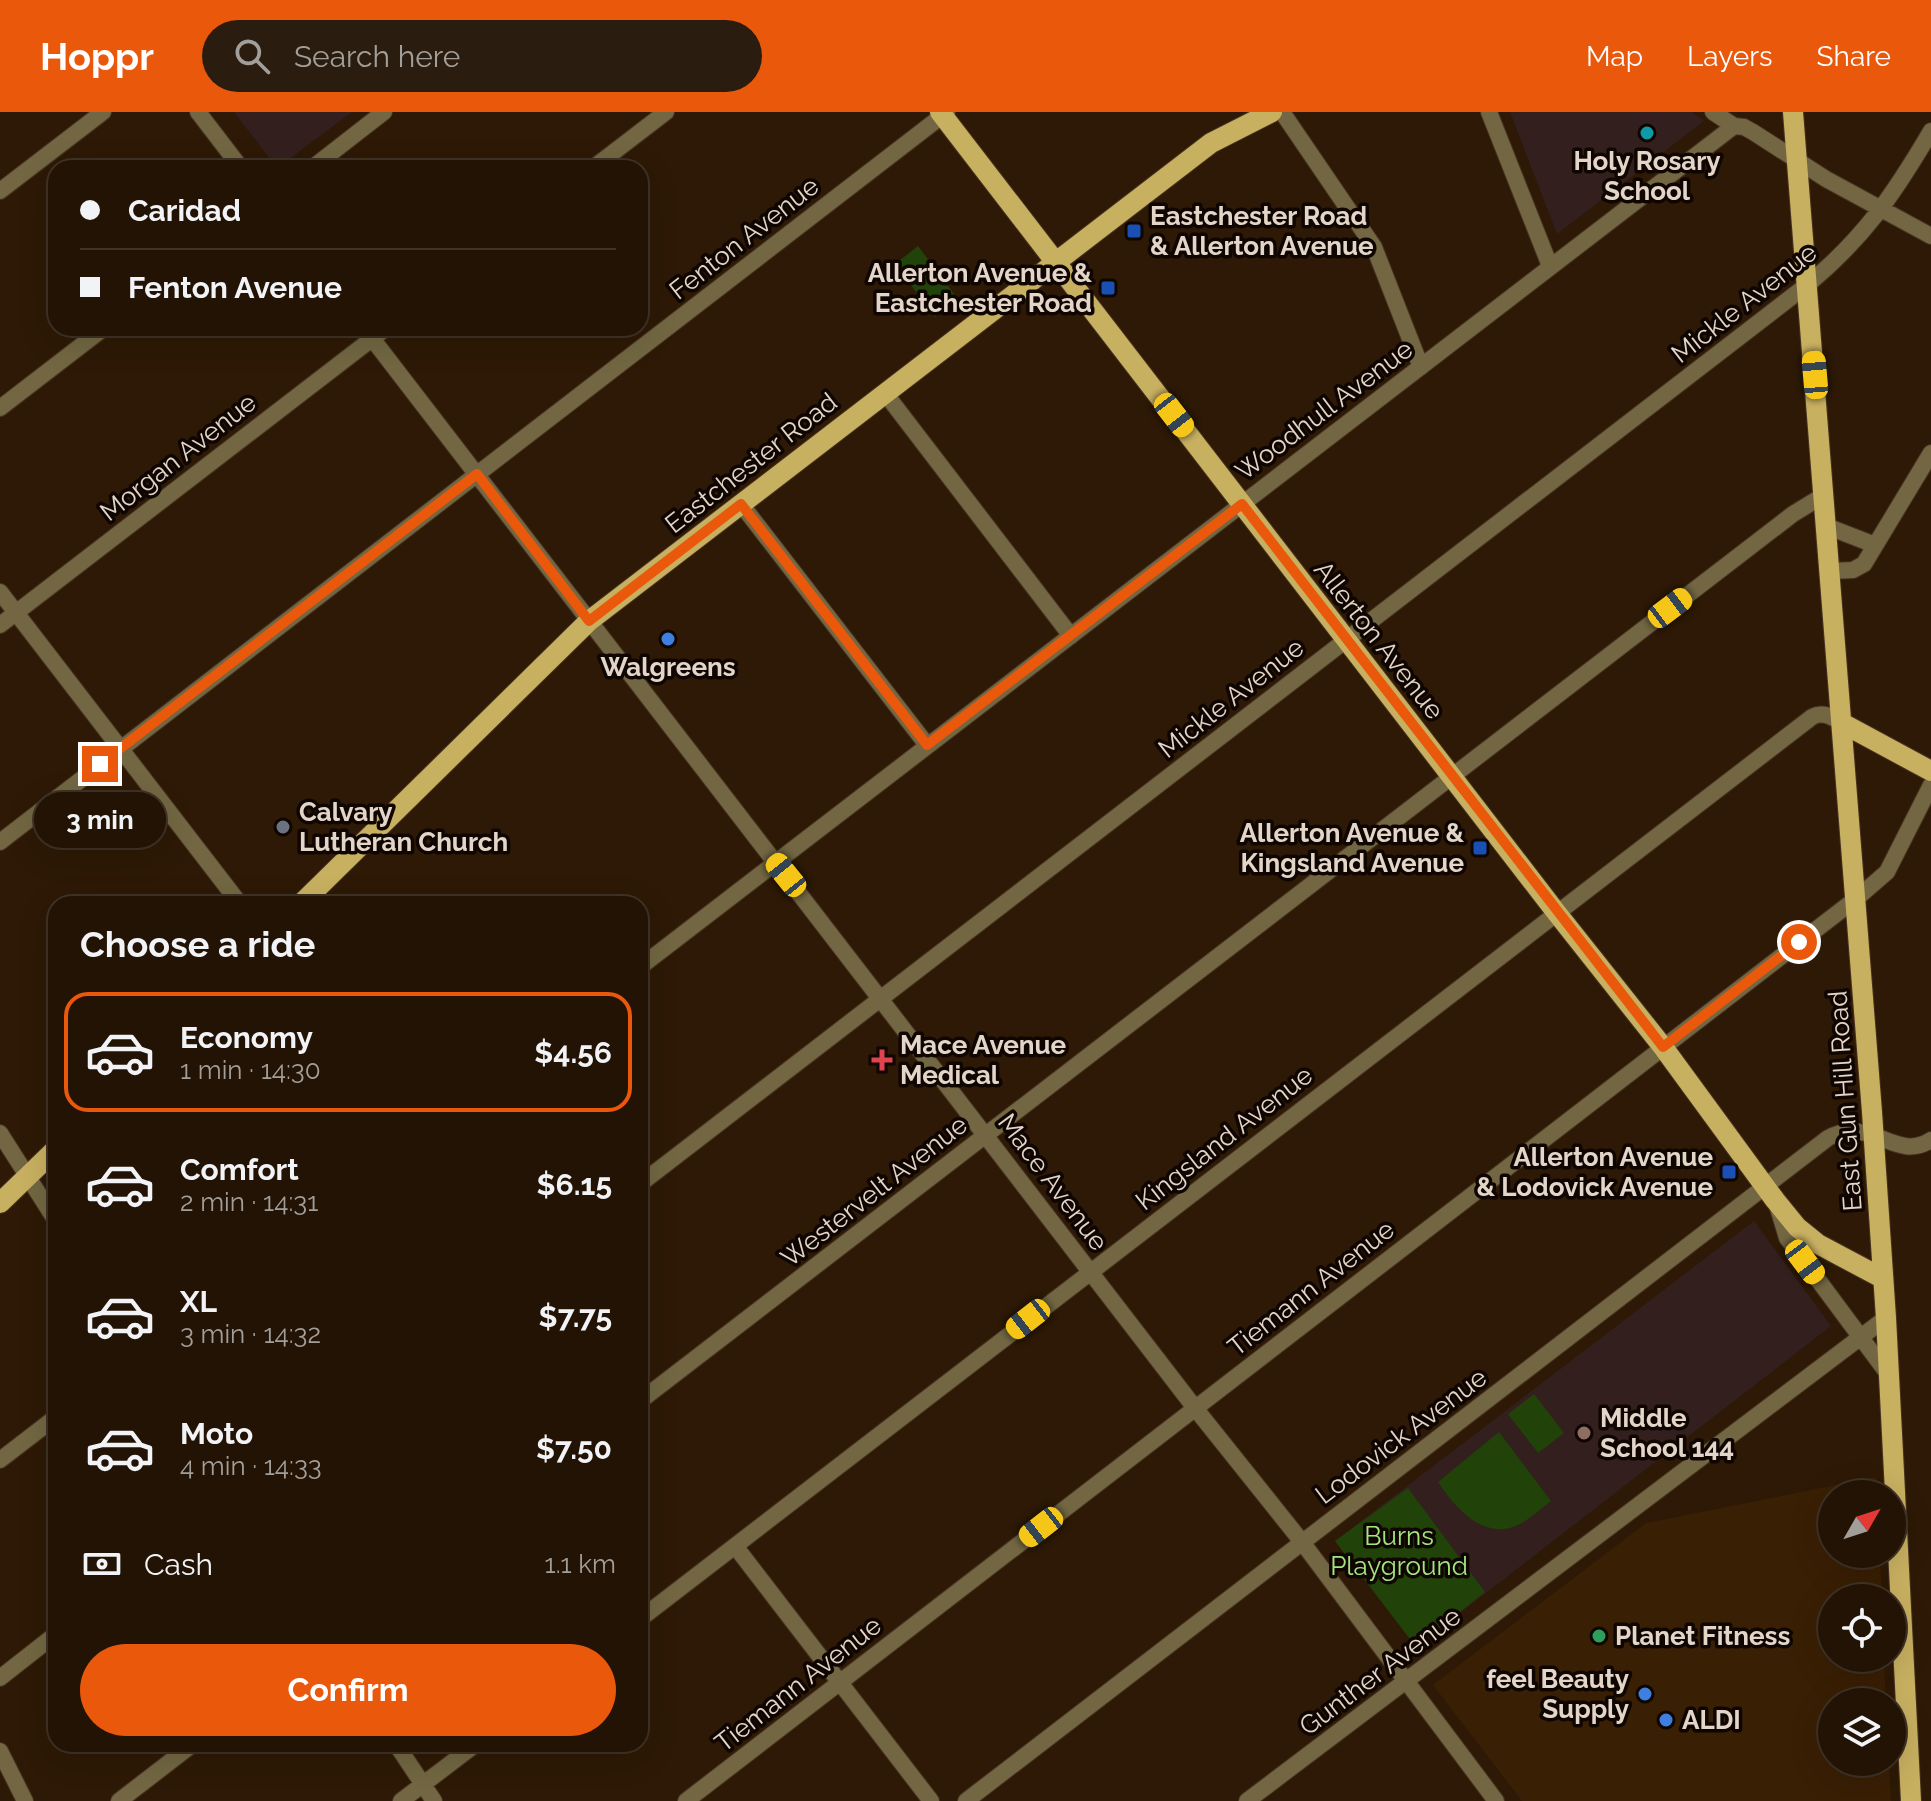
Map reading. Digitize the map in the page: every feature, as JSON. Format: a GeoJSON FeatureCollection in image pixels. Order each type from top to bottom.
{"type":"FeatureCollection","features":[{"type":"Feature","properties":{"kind":"main road","name":"Eastchester Road"},"geometry":{"type":"LineString","coordinates":[[309,896],[589,621],[1211,143],[1272,112]]}},
{"type":"Feature","properties":{"kind":"main road","name":"East Gun Hill Road"},"geometry":{"type":"LineString","coordinates":[[1793,112],[1857,898],[1886,1318],[1911,1801]]}},
{"type":"Feature","properties":{"kind":"main road","name":"Allerton Avenue"},"geometry":{"type":"LineString","coordinates":[[943,113],[1346,640],[1663,1047],[1770,1194],[1797,1227],[1818,1244],[1882,1278]]}},
{"type":"Feature","properties":{"kind":"main road"},"geometry":{"type":"LineString","coordinates":[[1842,723],[1931,771]]}},
{"type":"Feature","properties":{"kind":"main road"},"geometry":{"type":"LineString","coordinates":[[0,1203],[48,1157]]}},
{"type":"Feature","properties":{"kind":"street"},"geometry":{"type":"LineString","coordinates":[[0,191],[103,112]]}},
{"type":"Feature","properties":{"kind":"street"},"geometry":{"type":"LineString","coordinates":[[198,112],[235,160]]}},
{"type":"Feature","properties":{"kind":"street"},"geometry":{"type":"LineString","coordinates":[[322,160],[384,112]]}},
{"type":"Feature","properties":{"kind":"street"},"geometry":{"type":"LineString","coordinates":[[603,160],[666,112]]}},
{"type":"Feature","properties":{"kind":"street"},"geometry":{"type":"LineString","coordinates":[[1282,112],[1374,247],[1421,367]]}},
{"type":"Feature","properties":{"kind":"street"},"geometry":{"type":"LineString","coordinates":[[1489,112],[1550,266]]}},
{"type":"Feature","properties":{"kind":"street"},"geometry":{"type":"LineString","coordinates":[[1713,112],[1931,236]]}},
{"type":"Feature","properties":{"kind":"street","name":"Fenton Avenue"},"geometry":{"type":"LineString","coordinates":[[0,842],[943,113]]}},
{"type":"Feature","properties":{"kind":"street","name":"Woodhull Avenue"},"geometry":{"type":"LineString","coordinates":[[648,961],[1734,126]]}},
{"type":"Feature","properties":{"kind":"street","name":"Mickle Avenue"},"geometry":{"type":"LineString","coordinates":[[648,1178],[1831,266],[1882,209],[1931,131]]}},
{"type":"Feature","properties":{"kind":"street"},"geometry":{"type":"LineString","coordinates":[[0,408],[94,336]]}},
{"type":"Feature","properties":{"kind":"street","name":"Morgan Avenue"},"geometry":{"type":"LineString","coordinates":[[0,625],[368,336]]}},
{"type":"Feature","properties":{"kind":"street","name":"Mace Avenue"},"geometry":{"type":"LineString","coordinates":[[378,336],[589,621],[1195,1408],[1302,1542],[1496,1801]]}},
{"type":"Feature","properties":{"kind":"street"},"geometry":{"type":"LineString","coordinates":[[885,393],[1071,636]]}},
{"type":"Feature","properties":{"kind":"street"},"geometry":{"type":"LineString","coordinates":[[1831,571],[1853,570],[1864,564],[1931,453]]}},
{"type":"Feature","properties":{"kind":"street","name":"Westervelt Avenue"},"geometry":{"type":"LineString","coordinates":[[648,1395],[1793,514],[1824,495]]}},
{"type":"Feature","properties":{"kind":"street"},"geometry":{"type":"LineString","coordinates":[[741,504],[927,745]]}},
{"type":"Feature","properties":{"kind":"street"},"geometry":{"type":"LineString","coordinates":[[1826,526],[1875,545]]}},
{"type":"Feature","properties":{"kind":"street"},"geometry":{"type":"LineString","coordinates":[[0,592],[234,896]]}},
{"type":"Feature","properties":{"kind":"street","name":"Kingsland Avenue"},"geometry":{"type":"LineString","coordinates":[[648,1613],[1812,717],[1826,715],[1842,723]]}},
{"type":"Feature","properties":{"kind":"street","name":"Tiemann Avenue"},"geometry":{"type":"LineString","coordinates":[[686,1801],[1857,898],[1887,872],[1931,785]]}},
{"type":"Feature","properties":{"kind":"street","name":"Lodovick Avenue"},"geometry":{"type":"LineString","coordinates":[[966,1801],[1302,1542],[1770,1194],[1838,1133],[1849,1129],[1873,1135]]}},
{"type":"Feature","properties":{"kind":"street"},"geometry":{"type":"LineString","coordinates":[[0,1133],[48,1208]]}},
{"type":"Feature","properties":{"kind":"street"},"geometry":{"type":"LineString","coordinates":[[1873,1135],[1909,1147],[1919,1147],[1931,1140]]}},
{"type":"Feature","properties":{"kind":"street","name":"Allerton Avenue"},"geometry":{"type":"LineString","coordinates":[[1770,1194],[1787,1238],[1888,1374]]}},
{"type":"Feature","properties":{"kind":"street","name":"Gunther Avenue"},"geometry":{"type":"LineString","coordinates":[[1247,1801],[1886,1318]]}},
{"type":"Feature","properties":{"kind":"street"},"geometry":{"type":"LineString","coordinates":[[0,1460],[48,1423]]}},
{"type":"Feature","properties":{"kind":"street"},"geometry":{"type":"LineString","coordinates":[[735,1546],[931,1801]]}},
{"type":"Feature","properties":{"kind":"street"},"geometry":{"type":"LineString","coordinates":[[0,1678],[48,1640]]}},
{"type":"Feature","properties":{"kind":"street"},"geometry":{"type":"LineString","coordinates":[[0,1751],[25,1801]]}},
{"type":"Feature","properties":{"kind":"street"},"geometry":{"type":"LineString","coordinates":[[119,1801],[183,1752]]}},
{"type":"Feature","properties":{"kind":"street"},"geometry":{"type":"LineString","coordinates":[[401,1752],[434,1801]]}},
{"type":"Feature","properties":{"kind":"street"},"geometry":{"type":"LineString","coordinates":[[401,1801],[465,1752]]}},
{"type":"Feature","properties":{"kind":"shaded area"},"geometry":{"type":"Polygon","coordinates":[[[234,112],[352,112],[288,160],[271,160],[234,112]]]}},
{"type":"Feature","properties":{"kind":"shaded area"},"geometry":{"type":"Polygon","coordinates":[[[1510,112],[1692,112],[1704,121],[1557,234],[1510,112]]]}},
{"type":"Feature","properties":{"kind":"shaded area","name":"Middle School 144"},"geometry":{"type":"Polygon","coordinates":[[[1754,1221],[1831,1326],[1416,1647],[1335,1541],[1754,1221]]]}},
{"type":"Feature","properties":{"kind":"shaded area"},"geometry":{"type":"Polygon","coordinates":[[[1818,1489],[1818,1568],[1881,1568],[1881,1584],[1818,1584],[1818,1672],[1885,1672],[1885,1688],[1818,1688],[1818,1776],[1890,1776],[1891,1801],[1522,1801],[1433,1685],[1646,1523],[1818,1489]]]}},
{"type":"Feature","properties":{"kind":"green space"},"geometry":{"type":"Polygon","coordinates":[[[918,246],[958,299],[935,317],[895,264],[918,246]]]}},
{"type":"Feature","properties":{"kind":"green space"},"geometry":{"type":"Polygon","coordinates":[[[1534,1394],[1564,1433],[1538,1453],[1508,1414],[1534,1394]]]}},
{"type":"Feature","properties":{"kind":"green space"},"geometry":{"type":"Polygon","coordinates":[[[1499,1432],[1551,1501],[1520,1524],[1495,1529],[1483,1526],[1463,1512],[1438,1482],[1499,1432]]]}},
{"type":"Feature","properties":{"kind":"green space","name":"Burns Playground"},"geometry":{"type":"Polygon","coordinates":[[[1408,1488],[1485,1592],[1416,1647],[1335,1541],[1408,1488]]]}},
{"type":"Feature","properties":{"kind":"place","name":"Holy Rosary School"},"geometry":{"type":"Point","coordinates":[1647,133]}},
{"type":"Feature","properties":{"kind":"place","name":"Eastchester Road & Allerton Avenue"},"geometry":{"type":"Point","coordinates":[1134,231]}},
{"type":"Feature","properties":{"kind":"place","name":"Allerton Avenue & Eastchester Road"},"geometry":{"type":"Point","coordinates":[1108,288]}},
{"type":"Feature","properties":{"kind":"place","name":"Walgreens"},"geometry":{"type":"Point","coordinates":[668,639]}},
{"type":"Feature","properties":{"kind":"place","name":"Calvary Lutheran Church"},"geometry":{"type":"Point","coordinates":[283,827]}},
{"type":"Feature","properties":{"kind":"place","name":"Allerton Avenue & Kingsland Avenue"},"geometry":{"type":"Point","coordinates":[1480,848]}},
{"type":"Feature","properties":{"kind":"place","name":"Mace Avenue Medical"},"geometry":{"type":"Point","coordinates":[882,1060]}},
{"type":"Feature","properties":{"kind":"place","name":"Allerton Avenue & Lodovick Avenue"},"geometry":{"type":"Point","coordinates":[1729,1172]}},
{"type":"Feature","properties":{"kind":"place","name":"Middle School 144"},"geometry":{"type":"Point","coordinates":[1584,1433]}},
{"type":"Feature","properties":{"kind":"place","name":"Planet Fitness"},"geometry":{"type":"Point","coordinates":[1599,1636]}},
{"type":"Feature","properties":{"kind":"place","name":"feel Beauty Supply"},"geometry":{"type":"Point","coordinates":[1645,1694]}},
{"type":"Feature","properties":{"kind":"place","name":"ALDI"},"geometry":{"type":"Point","coordinates":[1666,1720]}},
{"type":"Feature","properties":{"kind":"route"},"geometry":{"type":"LineString","coordinates":[[100,764],[477,474],[589,621],[741,504],[927,745],[1242,504],[1663,1047],[1799,942]]}}]}
